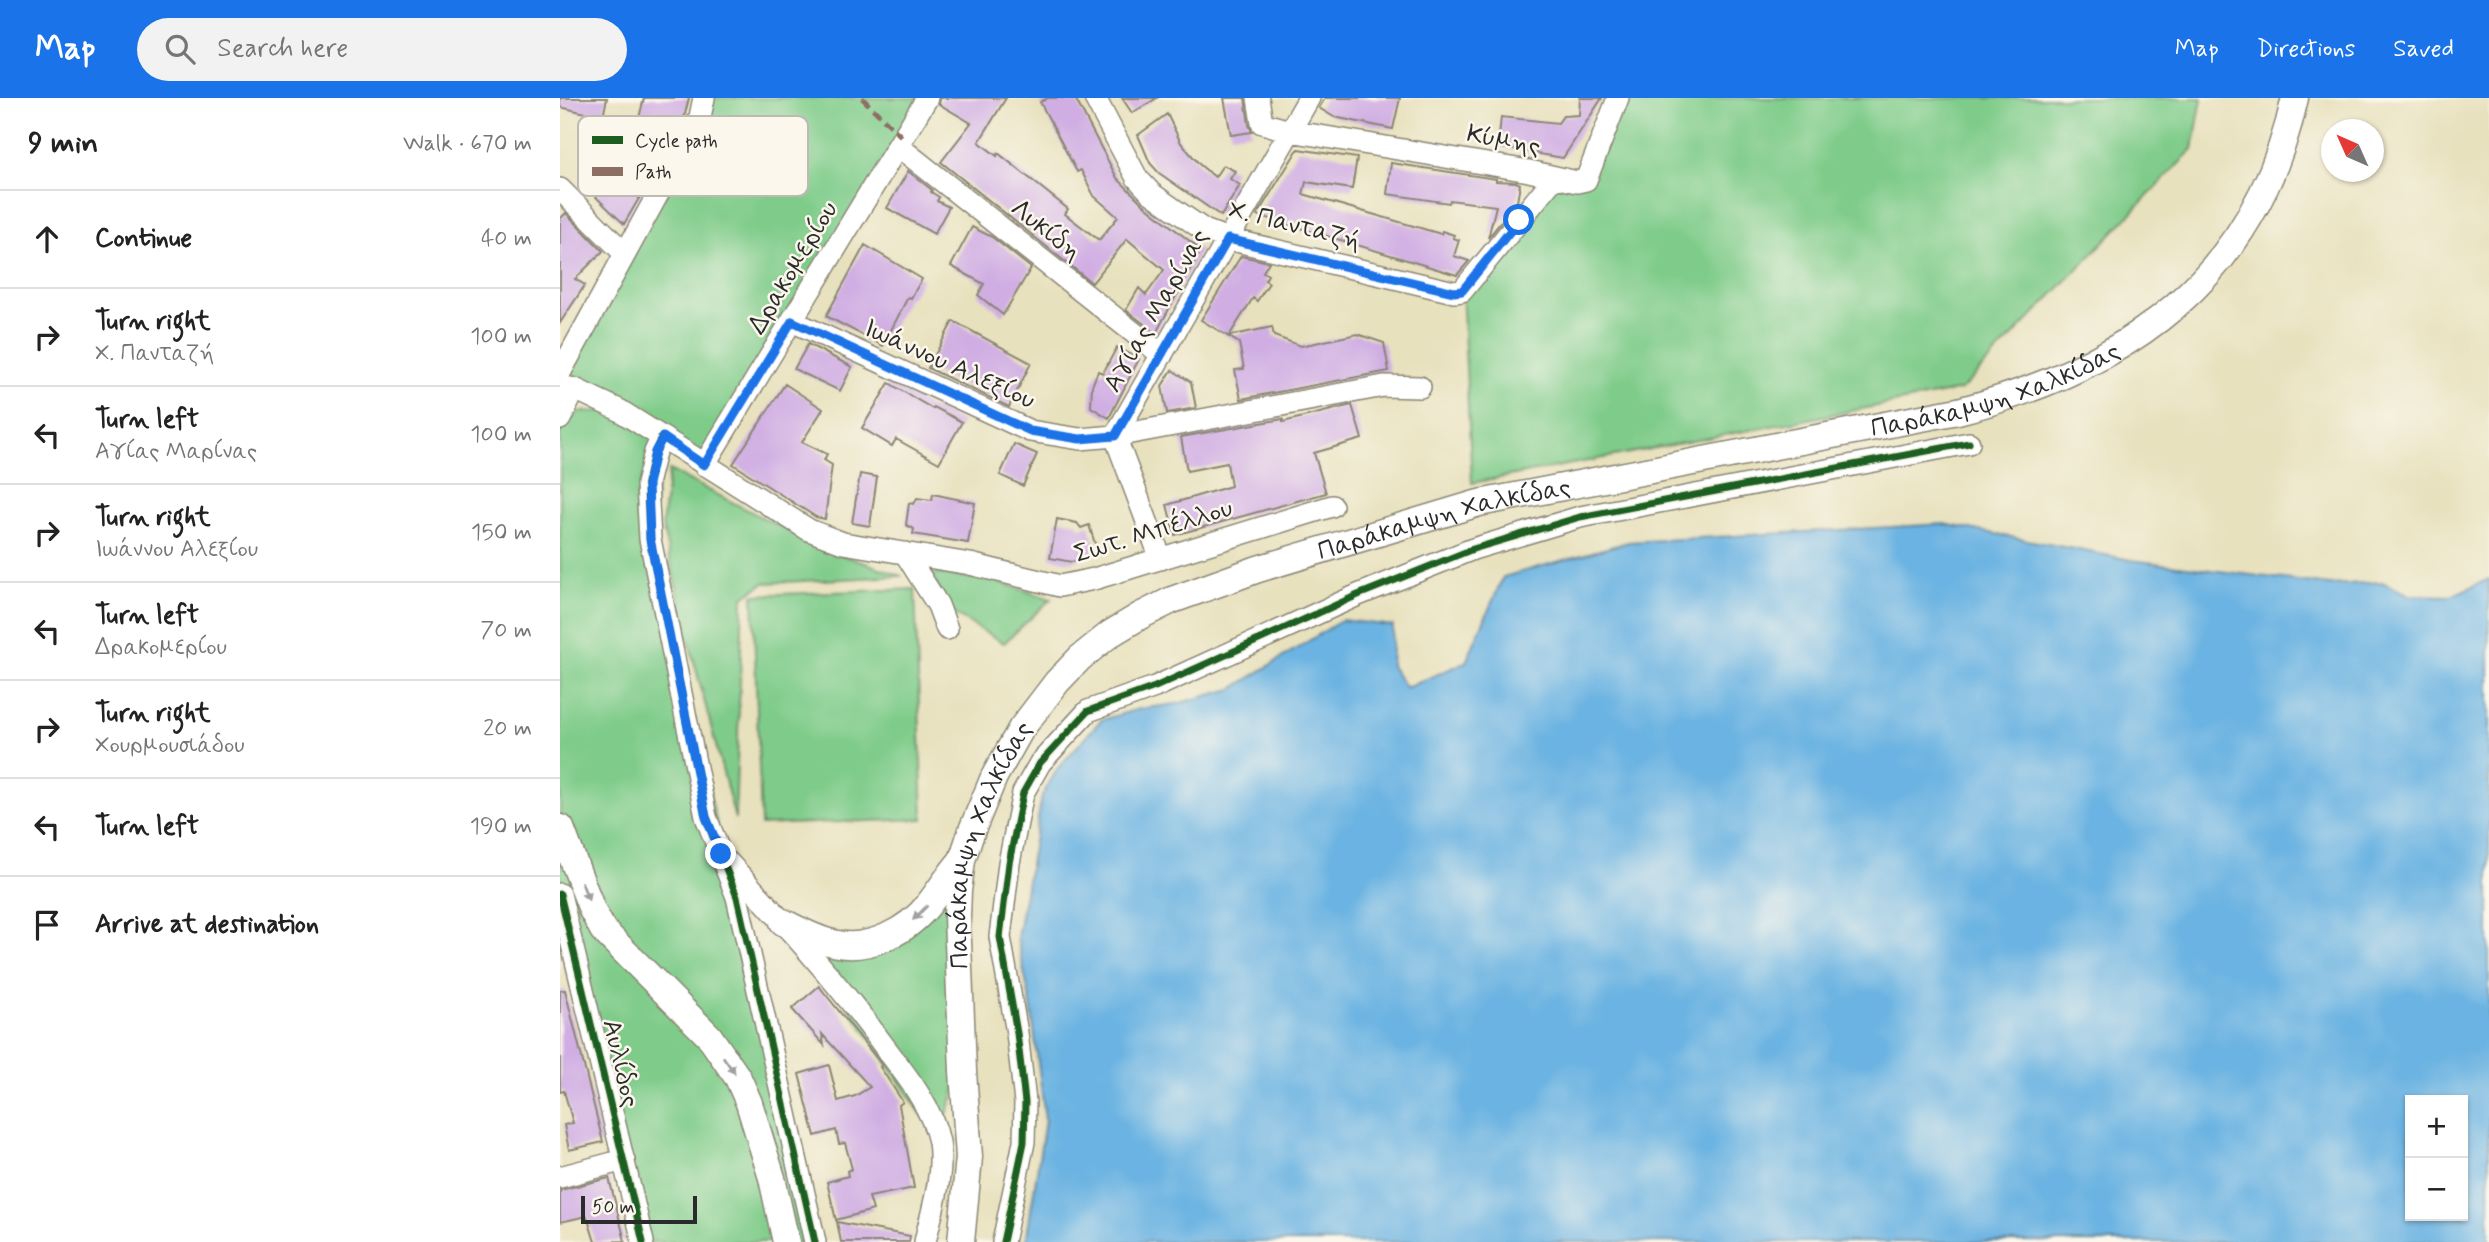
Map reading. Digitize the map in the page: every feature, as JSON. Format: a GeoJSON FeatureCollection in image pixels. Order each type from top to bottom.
{"type":"FeatureCollection","features":[{"type":"Feature","properties":{"kind":"main road","name":"Παράκαμψη Χαλκίδας"},"geometry":{"type":"LineString","coordinates":[[961,1242],[969,1157],[957,916],[962,860],[979,812],[1006,752],[1050,690],[1080,658],[1110,634],[1172,600],[1270,565],[1479,503],[1938,416],[1992,403],[2054,380],[2119,348],[2157,323],[2216,265],[2256,208],[2276,163],[2295,98]]}},
{"type":"Feature","properties":{"kind":"main road"},"geometry":{"type":"LineString","coordinates":[[560,827],[603,930],[709,1036],[738,1078],[749,1103],[772,1178],[786,1242]]}},
{"type":"Feature","properties":{"kind":"main road"},"geometry":{"type":"LineString","coordinates":[[783,922],[815,938],[836,944],[861,944],[886,937],[908,925],[962,860]]}},
{"type":"Feature","properties":{"kind":"street"},"geometry":{"type":"LineString","coordinates":[[699,116],[704,98]]}},
{"type":"Feature","properties":{"kind":"street","name":"Δρακομερίου"},"geometry":{"type":"LineString","coordinates":[[704,465],[927,98]]}},
{"type":"Feature","properties":{"kind":"street","name":"Χ. Πανταζή"},"geometry":{"type":"LineString","coordinates":[[1095,98],[1137,178],[1151,193],[1204,230],[1228,239],[1454,292],[1462,291],[1554,178]]}},
{"type":"Feature","properties":{"kind":"street","name":"Κύμης"},"geometry":{"type":"LineString","coordinates":[[1258,98],[1262,123],[1290,131],[1529,171],[1577,183],[1586,180],[1618,98]]}},
{"type":"Feature","properties":{"kind":"street","name":"Αγίας Μαρίνας"},"geometry":{"type":"LineString","coordinates":[[1161,559],[1115,436],[1309,98]]}},
{"type":"Feature","properties":{"kind":"street","name":"Λυκίδη"},"geometry":{"type":"LineString","coordinates":[[898,146],[1162,355]]}},
{"type":"Feature","properties":{"kind":"street"},"geometry":{"type":"LineString","coordinates":[[560,189],[625,254]]}},
{"type":"Feature","properties":{"kind":"street"},"geometry":{"type":"LineString","coordinates":[[560,373],[656,196]]}},
{"type":"Feature","properties":{"kind":"street","name":"Ιωάννου Αλεξίου"},"geometry":{"type":"LineString","coordinates":[[792,321],[1030,431],[1080,439],[1115,436],[1384,386],[1420,387]]}},
{"type":"Feature","properties":{"kind":"street"},"geometry":{"type":"LineString","coordinates":[[560,419],[568,387]]}},
{"type":"Feature","properties":{"kind":"street","name":"Σωτ. Μπέλλου"},"geometry":{"type":"LineString","coordinates":[[568,387],[619,410],[808,530],[843,543],[991,569],[1060,586],[1094,579],[1332,506]]}},
{"type":"Feature","properties":{"kind":"street"},"geometry":{"type":"LineString","coordinates":[[663,437],[655,452],[648,484],[650,539],[706,817],[737,897],[815,1242]]}},
{"type":"Feature","properties":{"kind":"street"},"geometry":{"type":"LineString","coordinates":[[1003,1242],[1024,1142],[1025,1102],[1017,1033],[1000,937],[1009,863],[1023,793],[1040,763],[1088,711],[1155,687],[1358,595],[1486,545],[1580,517],[1969,443]]}},
{"type":"Feature","properties":{"kind":"street"},"geometry":{"type":"LineString","coordinates":[[905,553],[938,606],[947,629]]}},
{"type":"Feature","properties":{"kind":"street"},"geometry":{"type":"LineString","coordinates":[[721,854],[783,922],[865,1020],[916,1088],[938,1139],[940,1166],[925,1242]]}},
{"type":"Feature","properties":{"kind":"street","name":"Αυλίδος"},"geometry":{"type":"LineString","coordinates":[[560,894],[643,1242]]}},
{"type":"Feature","properties":{"kind":"street"},"geometry":{"type":"LineString","coordinates":[[560,1177],[624,1160]]}},
{"type":"Feature","properties":{"kind":"green space"},"geometry":{"type":"Polygon","coordinates":[[[704,98],[927,98],[704,465],[663,437],[650,539],[815,1242],[643,1242],[560,894],[560,419],[563,413],[617,410],[560,373],[653,196],[808,196],[808,116],[695,116],[704,98]]]}},
{"type":"Feature","properties":{"kind":"green space"},"geometry":{"type":"Polygon","coordinates":[[[1618,98],[2202,98],[2193,149],[1961,390],[1472,483],[1462,291],[1554,178],[1577,182],[1618,98]]]}},
{"type":"Feature","properties":{"kind":"green space"},"geometry":{"type":"Polygon","coordinates":[[[669,470],[820,547],[902,576],[764,583],[743,597],[735,819],[662,525],[669,470]]]}},
{"type":"Feature","properties":{"kind":"green space"},"geometry":{"type":"Polygon","coordinates":[[[930,573],[992,580],[1051,599],[1004,643],[954,614],[930,573]]]}},
{"type":"Feature","properties":{"kind":"green space"},"geometry":{"type":"Polygon","coordinates":[[[915,589],[923,819],[761,825],[753,595],[915,589]]]}},
{"type":"Feature","properties":{"kind":"green space"},"geometry":{"type":"Polygon","coordinates":[[[958,891],[963,1071],[938,1138],[813,955],[861,944],[958,891]]]}},
{"type":"Feature","properties":{"kind":"water"},"geometry":{"type":"Polygon","coordinates":[[[1944,524],[2131,560],[2330,585],[2382,582],[2410,595],[2451,596],[2489,579],[2489,1242],[1026,1242],[1045,1120],[1031,1005],[1017,938],[1042,796],[1057,769],[1101,720],[1232,689],[1342,620],[1393,626],[1391,666],[1406,688],[1466,662],[1503,577],[1628,542],[1944,524]]]}},
{"type":"Feature","properties":{"kind":"building"},"geometry":{"type":"Polygon","coordinates":[[[560,98],[607,98],[603,116],[560,107],[560,98]]]}},
{"type":"Feature","properties":{"kind":"building"},"geometry":{"type":"Polygon","coordinates":[[[644,98],[689,98],[684,116],[640,116],[644,98]]]}},
{"type":"Feature","properties":{"kind":"building"},"geometry":{"type":"Polygon","coordinates":[[[940,98],[1006,98],[979,142],[997,156],[998,153],[1068,209],[1065,214],[1099,240],[1118,217],[1094,196],[1081,170],[1077,172],[1040,102],[1048,98],[1075,98],[1117,178],[1143,204],[1201,250],[1156,333],[1126,310],[1139,288],[1146,295],[1164,270],[1127,239],[1092,283],[941,162],[971,123],[939,104],[940,98]]]}},
{"type":"Feature","properties":{"kind":"building"},"geometry":{"type":"Polygon","coordinates":[[[1122,98],[1157,98],[1132,113],[1122,98]]]}},
{"type":"Feature","properties":{"kind":"building"},"geometry":{"type":"Polygon","coordinates":[[[1224,98],[1245,98],[1252,132],[1231,135],[1224,98]]]}},
{"type":"Feature","properties":{"kind":"building"},"geometry":{"type":"Polygon","coordinates":[[[1325,98],[1400,98],[1393,129],[1334,117],[1319,108],[1325,98]]]}},
{"type":"Feature","properties":{"kind":"building"},"geometry":{"type":"Polygon","coordinates":[[[1580,98],[1602,98],[1563,158],[1498,147],[1501,117],[1558,123],[1563,116],[1579,115],[1580,98]]]}},
{"type":"Feature","properties":{"kind":"building"},"geometry":{"type":"Polygon","coordinates":[[[1167,114],[1181,143],[1200,165],[1215,177],[1223,165],[1235,171],[1230,179],[1240,185],[1221,216],[1159,173],[1150,163],[1138,135],[1167,114]]]}},
{"type":"Feature","properties":{"kind":"building"},"geometry":{"type":"Polygon","coordinates":[[[1298,149],[1357,158],[1352,189],[1306,182],[1303,194],[1441,234],[1442,231],[1454,235],[1453,238],[1459,240],[1454,256],[1469,261],[1457,275],[1257,215],[1298,149]]]}},
{"type":"Feature","properties":{"kind":"building"},"geometry":{"type":"Polygon","coordinates":[[[1391,163],[1516,182],[1520,184],[1517,202],[1488,238],[1496,206],[1450,200],[1449,203],[1387,194],[1391,163]]]}},
{"type":"Feature","properties":{"kind":"building"},"geometry":{"type":"Polygon","coordinates":[[[908,171],[939,197],[937,201],[949,207],[934,234],[887,208],[908,171]]]}},
{"type":"Feature","properties":{"kind":"building"},"geometry":{"type":"Polygon","coordinates":[[[597,196],[640,196],[624,224],[597,196]]]}},
{"type":"Feature","properties":{"kind":"building"},"geometry":{"type":"Polygon","coordinates":[[[566,213],[603,251],[575,279],[585,285],[560,323],[560,219],[566,213]]]}},
{"type":"Feature","properties":{"kind":"building"},"geometry":{"type":"Polygon","coordinates":[[[972,227],[992,237],[1031,268],[1003,315],[978,295],[984,284],[951,266],[972,227]]]}},
{"type":"Feature","properties":{"kind":"building"},"geometry":{"type":"Polygon","coordinates":[[[865,245],[922,279],[911,298],[908,297],[883,346],[826,316],[865,245]]]}},
{"type":"Feature","properties":{"kind":"building"},"geometry":{"type":"Polygon","coordinates":[[[1241,256],[1269,262],[1263,272],[1268,275],[1265,280],[1269,283],[1257,301],[1253,298],[1229,336],[1272,327],[1274,336],[1301,346],[1357,334],[1384,343],[1389,371],[1241,399],[1235,370],[1244,369],[1239,343],[1201,320],[1241,256]]]}},
{"type":"Feature","properties":{"kind":"building"},"geometry":{"type":"Polygon","coordinates":[[[953,321],[1031,363],[1009,407],[928,368],[953,321]]]}},
{"type":"Feature","properties":{"kind":"building"},"geometry":{"type":"Polygon","coordinates":[[[808,344],[852,367],[840,391],[794,369],[808,344]]]}},
{"type":"Feature","properties":{"kind":"building"},"geometry":{"type":"Polygon","coordinates":[[[1117,347],[1139,359],[1109,418],[1091,407],[1092,386],[1098,371],[1103,373],[1117,347]]]}},
{"type":"Feature","properties":{"kind":"building"},"geometry":{"type":"Polygon","coordinates":[[[1172,370],[1191,382],[1196,408],[1167,413],[1162,386],[1172,370]]]}},
{"type":"Feature","properties":{"kind":"building"},"geometry":{"type":"Polygon","coordinates":[[[889,383],[933,409],[934,407],[962,422],[939,463],[896,439],[892,446],[862,428],[889,383]]]}},
{"type":"Feature","properties":{"kind":"building"},"geometry":{"type":"Polygon","coordinates":[[[785,384],[823,409],[802,442],[827,454],[824,460],[832,465],[825,519],[816,517],[733,464],[785,384]]]}},
{"type":"Feature","properties":{"kind":"building"},"geometry":{"type":"Polygon","coordinates":[[[1352,405],[1362,439],[1314,453],[1326,493],[1175,535],[1167,505],[1231,486],[1227,463],[1187,471],[1181,437],[1283,419],[1283,422],[1352,405]]]}},
{"type":"Feature","properties":{"kind":"building"},"geometry":{"type":"Polygon","coordinates":[[[1014,444],[1037,454],[1023,486],[1000,475],[1014,444]]]}},
{"type":"Feature","properties":{"kind":"building"},"geometry":{"type":"Polygon","coordinates":[[[860,474],[877,477],[870,526],[852,523],[860,474]]]}},
{"type":"Feature","properties":{"kind":"building"},"geometry":{"type":"Polygon","coordinates":[[[933,494],[975,503],[968,543],[913,534],[914,529],[906,525],[909,503],[914,504],[917,498],[932,500],[933,494]]]}},
{"type":"Feature","properties":{"kind":"building"},"geometry":{"type":"Polygon","coordinates":[[[1057,519],[1077,523],[1081,528],[1089,525],[1098,553],[1072,562],[1050,558],[1057,519]]]}},
{"type":"Feature","properties":{"kind":"building"},"geometry":{"type":"Polygon","coordinates":[[[819,986],[882,1065],[880,1067],[903,1102],[899,1105],[914,1188],[869,1197],[873,1210],[836,1220],[827,1182],[848,1176],[847,1171],[852,1169],[845,1143],[839,1144],[836,1130],[815,1136],[799,1074],[829,1065],[838,1101],[855,1096],[870,1087],[822,1034],[824,1045],[792,1009],[819,986]]]}},
{"type":"Feature","properties":{"kind":"building"},"geometry":{"type":"Polygon","coordinates":[[[560,990],[565,990],[603,1142],[569,1150],[564,1125],[573,1123],[564,1091],[560,1092],[560,990]]]}},
{"type":"Feature","properties":{"kind":"building"},"geometry":{"type":"Polygon","coordinates":[[[609,1178],[625,1241],[595,1242],[587,1216],[560,1222],[560,1190],[609,1178]]]}},
{"type":"Feature","properties":{"kind":"building"},"geometry":{"type":"Polygon","coordinates":[[[837,1222],[910,1236],[909,1242],[841,1242],[837,1222]]]}},
{"type":"Feature","properties":{"kind":"marked path"},"geometry":{"type":"LineString","coordinates":[[862,98],[903,138]]}},
{"type":"Feature","properties":{"kind":"cycle path"},"geometry":{"type":"LineString","coordinates":[[662,437],[655,452],[647,484],[650,539],[706,817],[737,897],[815,1242]]}},
{"type":"Feature","properties":{"kind":"cycle path"},"geometry":{"type":"LineString","coordinates":[[1003,1242],[1024,1142],[1025,1102],[1017,1033],[1000,937],[1009,863],[1023,793],[1040,763],[1088,711],[1155,687],[1358,595],[1473,549],[1580,517],[1969,443]]}},
{"type":"Feature","properties":{"kind":"cycle path"},"geometry":{"type":"LineString","coordinates":[[560,894],[643,1242]]}},
{"type":"Feature","properties":{"kind":"route"},"geometry":{"type":"LineString","coordinates":[[721,854],[706,817],[650,539],[648,484],[655,452],[663,437],[704,465],[792,321],[1030,431],[1080,439],[1115,436],[1228,239],[1454,292],[1462,291],[1519,220]]}}]}
